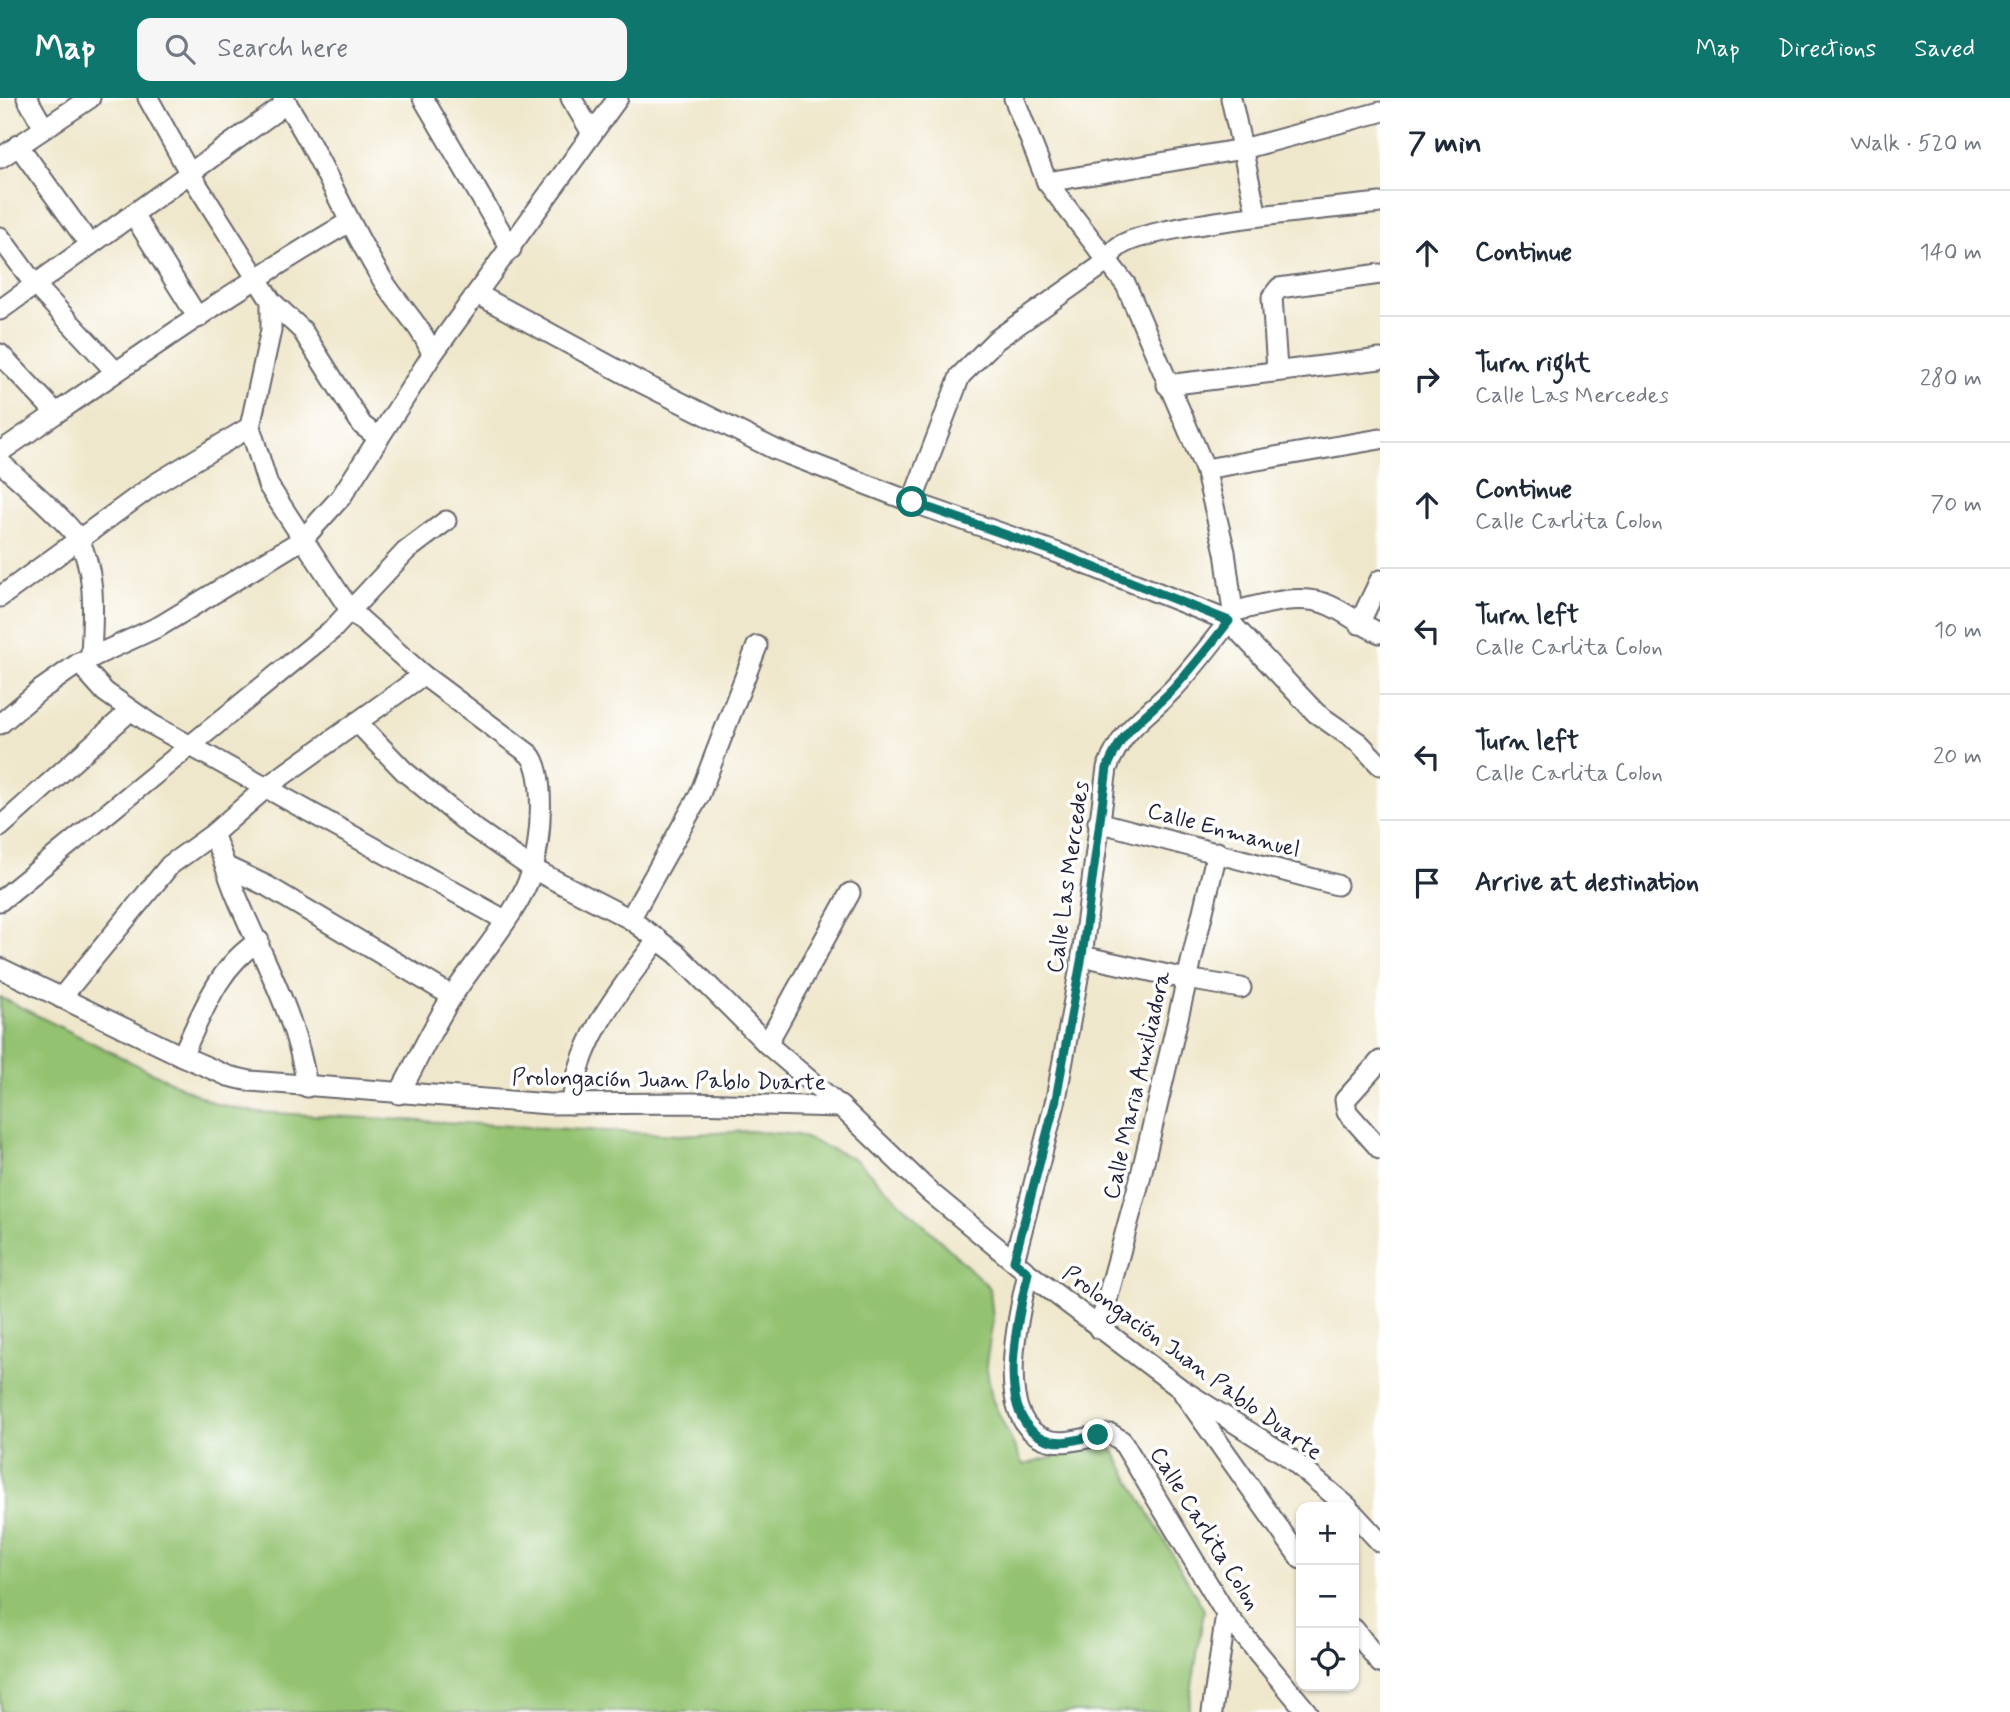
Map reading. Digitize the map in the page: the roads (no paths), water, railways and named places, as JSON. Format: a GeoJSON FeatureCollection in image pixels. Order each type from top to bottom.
{"type":"FeatureCollection","features":[{"type":"Feature","properties":{"kind":"street"},"geometry":{"type":"LineString","coordinates":[[27,98],[44,128]]}},
{"type":"Feature","properties":{"kind":"street"},"geometry":{"type":"LineString","coordinates":[[0,158],[90,98]]}},
{"type":"Feature","properties":{"kind":"street"},"geometry":{"type":"LineString","coordinates":[[148,98],[189,172],[271,301],[302,330],[362,425],[379,438]]}},
{"type":"Feature","properties":{"kind":"street"},"geometry":{"type":"LineString","coordinates":[[423,98],[511,249]]}},
{"type":"Feature","properties":{"kind":"street"},"geometry":{"type":"LineString","coordinates":[[571,98],[592,134]]}},
{"type":"Feature","properties":{"kind":"street"},"geometry":{"type":"LineString","coordinates":[[0,724],[38,691],[85,661],[172,620],[303,540],[341,497],[379,438],[430,346],[449,331],[618,98]]}},
{"type":"Feature","properties":{"kind":"street"},"geometry":{"type":"LineString","coordinates":[[1014,98],[1047,182],[1126,285],[1205,470],[1225,552],[1231,617]]}},
{"type":"Feature","properties":{"kind":"street"},"geometry":{"type":"LineString","coordinates":[[1231,98],[1257,216]]}},
{"type":"Feature","properties":{"kind":"street"},"geometry":{"type":"LineString","coordinates":[[0,310],[285,101],[349,222],[397,304],[430,346]]}},
{"type":"Feature","properties":{"kind":"street"},"geometry":{"type":"LineString","coordinates":[[1047,182],[1243,149],[1380,112]]}},
{"type":"Feature","properties":{"kind":"street"},"geometry":{"type":"LineString","coordinates":[[18,145],[90,245]]}},
{"type":"Feature","properties":{"kind":"street"},"geometry":{"type":"LineString","coordinates":[[912,502],[960,376],[996,340],[1108,261],[1118,246],[1150,235],[1257,216],[1380,203]]}},
{"type":"Feature","properties":{"kind":"street"},"geometry":{"type":"LineString","coordinates":[[133,214],[198,318]]}},
{"type":"Feature","properties":{"kind":"street"},"geometry":{"type":"LineString","coordinates":[[0,452],[115,371],[258,277],[349,222]]}},
{"type":"Feature","properties":{"kind":"street"},"geometry":{"type":"LineString","coordinates":[[0,237],[35,285],[115,371]]}},
{"type":"Feature","properties":{"kind":"street"},"geometry":{"type":"LineString","coordinates":[[1277,369],[1272,297],[1274,291],[1279,288],[1380,274]]}},
{"type":"Feature","properties":{"kind":"street"},"geometry":{"type":"LineString","coordinates":[[477,294],[640,382],[774,449],[912,502],[1231,617],[1316,713],[1359,743],[1380,765]]}},
{"type":"Feature","properties":{"kind":"street"},"geometry":{"type":"LineString","coordinates":[[271,301],[271,330],[250,427],[268,485],[350,610],[423,675],[534,759],[540,783],[533,869],[505,920],[452,996],[399,1094]]}},
{"type":"Feature","properties":{"kind":"street"},"geometry":{"type":"LineString","coordinates":[[0,355],[56,413]]}},
{"type":"Feature","properties":{"kind":"street"},"geometry":{"type":"LineString","coordinates":[[1167,384],[1380,359]]}},
{"type":"Feature","properties":{"kind":"street"},"geometry":{"type":"LineString","coordinates":[[0,597],[155,484],[250,427]]}},
{"type":"Feature","properties":{"kind":"street"},"geometry":{"type":"LineString","coordinates":[[1205,470],[1380,439]]}},
{"type":"Feature","properties":{"kind":"street"},"geometry":{"type":"LineString","coordinates":[[0,462],[78,538],[88,564],[92,598],[85,661],[105,692],[130,711],[505,920]]}},
{"type":"Feature","properties":{"kind":"street"},"geometry":{"type":"LineString","coordinates":[[0,901],[333,628],[406,551],[446,521]]}},
{"type":"Feature","properties":{"kind":"street"},"geometry":{"type":"LineString","coordinates":[[1359,624],[1380,580]]}},
{"type":"Feature","properties":{"kind":"street"},"geometry":{"type":"LineString","coordinates":[[1231,617],[1267,603],[1299,600],[1330,605],[1359,624],[1380,633]]}},
{"type":"Feature","properties":{"kind":"street","name":"Calle Las Mercedes"},"geometry":{"type":"LineString","coordinates":[[1021,1267],[1082,956],[1107,768],[1118,742],[1132,724],[1172,689],[1231,617]]}},
{"type":"Feature","properties":{"kind":"street"},"geometry":{"type":"LineString","coordinates":[[630,919],[699,796],[757,646]]}},
{"type":"Feature","properties":{"kind":"street"},"geometry":{"type":"LineString","coordinates":[[61,998],[170,865],[213,834],[268,786],[423,675]]}},
{"type":"Feature","properties":{"kind":"street"},"geometry":{"type":"LineString","coordinates":[[0,827],[130,711]]}},
{"type":"Feature","properties":{"kind":"street"},"geometry":{"type":"LineString","coordinates":[[356,722],[404,771],[471,826],[533,869],[630,919],[677,954],[767,1044],[841,1107]]}},
{"type":"Feature","properties":{"kind":"street","name":"Calle Enmanuel"},"geometry":{"type":"LineString","coordinates":[[1098,821],[1338,885]]}},
{"type":"Feature","properties":{"kind":"street"},"geometry":{"type":"LineString","coordinates":[[213,834],[296,1036],[307,1087]]}},
{"type":"Feature","properties":{"kind":"street","name":"Calle Maria Auxiliadora"},"geometry":{"type":"LineString","coordinates":[[1099,1329],[1140,1179],[1217,852]]}},
{"type":"Feature","properties":{"kind":"street"},"geometry":{"type":"LineString","coordinates":[[227,867],[291,900],[452,996]]}},
{"type":"Feature","properties":{"kind":"street"},"geometry":{"type":"LineString","coordinates":[[767,1044],[849,893]]}},
{"type":"Feature","properties":{"kind":"street"},"geometry":{"type":"LineString","coordinates":[[572,1104],[577,1068],[586,1045],[618,992],[658,939]]}},
{"type":"Feature","properties":{"kind":"street"},"geometry":{"type":"LineString","coordinates":[[182,1056],[211,993],[232,962],[259,941]]}},
{"type":"Feature","properties":{"kind":"street"},"geometry":{"type":"LineString","coordinates":[[1082,956],[1185,979],[1241,988]]}},
{"type":"Feature","properties":{"kind":"street","name":"Prolongación Juan Pablo Duarte"},"geometry":{"type":"LineString","coordinates":[[0,968],[228,1076],[307,1087],[572,1104],[841,1107],[930,1192],[1099,1329],[1181,1389],[1286,1455],[1342,1502]]}},
{"type":"Feature","properties":{"kind":"street"},"geometry":{"type":"LineString","coordinates":[[1380,1061],[1345,1100],[1347,1112],[1380,1149]]}},
{"type":"Feature","properties":{"kind":"street","name":"Calle Carlita Colon"},"geometry":{"type":"LineString","coordinates":[[1021,1267],[1012,1362],[1021,1417],[1032,1432],[1047,1440],[1062,1442],[1111,1434],[1122,1441],[1226,1614],[1307,1712]]}},
{"type":"Feature","properties":{"kind":"street"},"geometry":{"type":"LineString","coordinates":[[1181,1389],[1296,1552]]}},
{"type":"Feature","properties":{"kind":"street"},"geometry":{"type":"LineString","coordinates":[[1359,1519],[1380,1542]]}},
{"type":"Feature","properties":{"kind":"street"},"geometry":{"type":"LineString","coordinates":[[1212,1712],[1226,1614]]}},
{"type":"Feature","properties":{"kind":"street"},"geometry":{"type":"LineString","coordinates":[[1359,1636],[1380,1663]]}}]}
